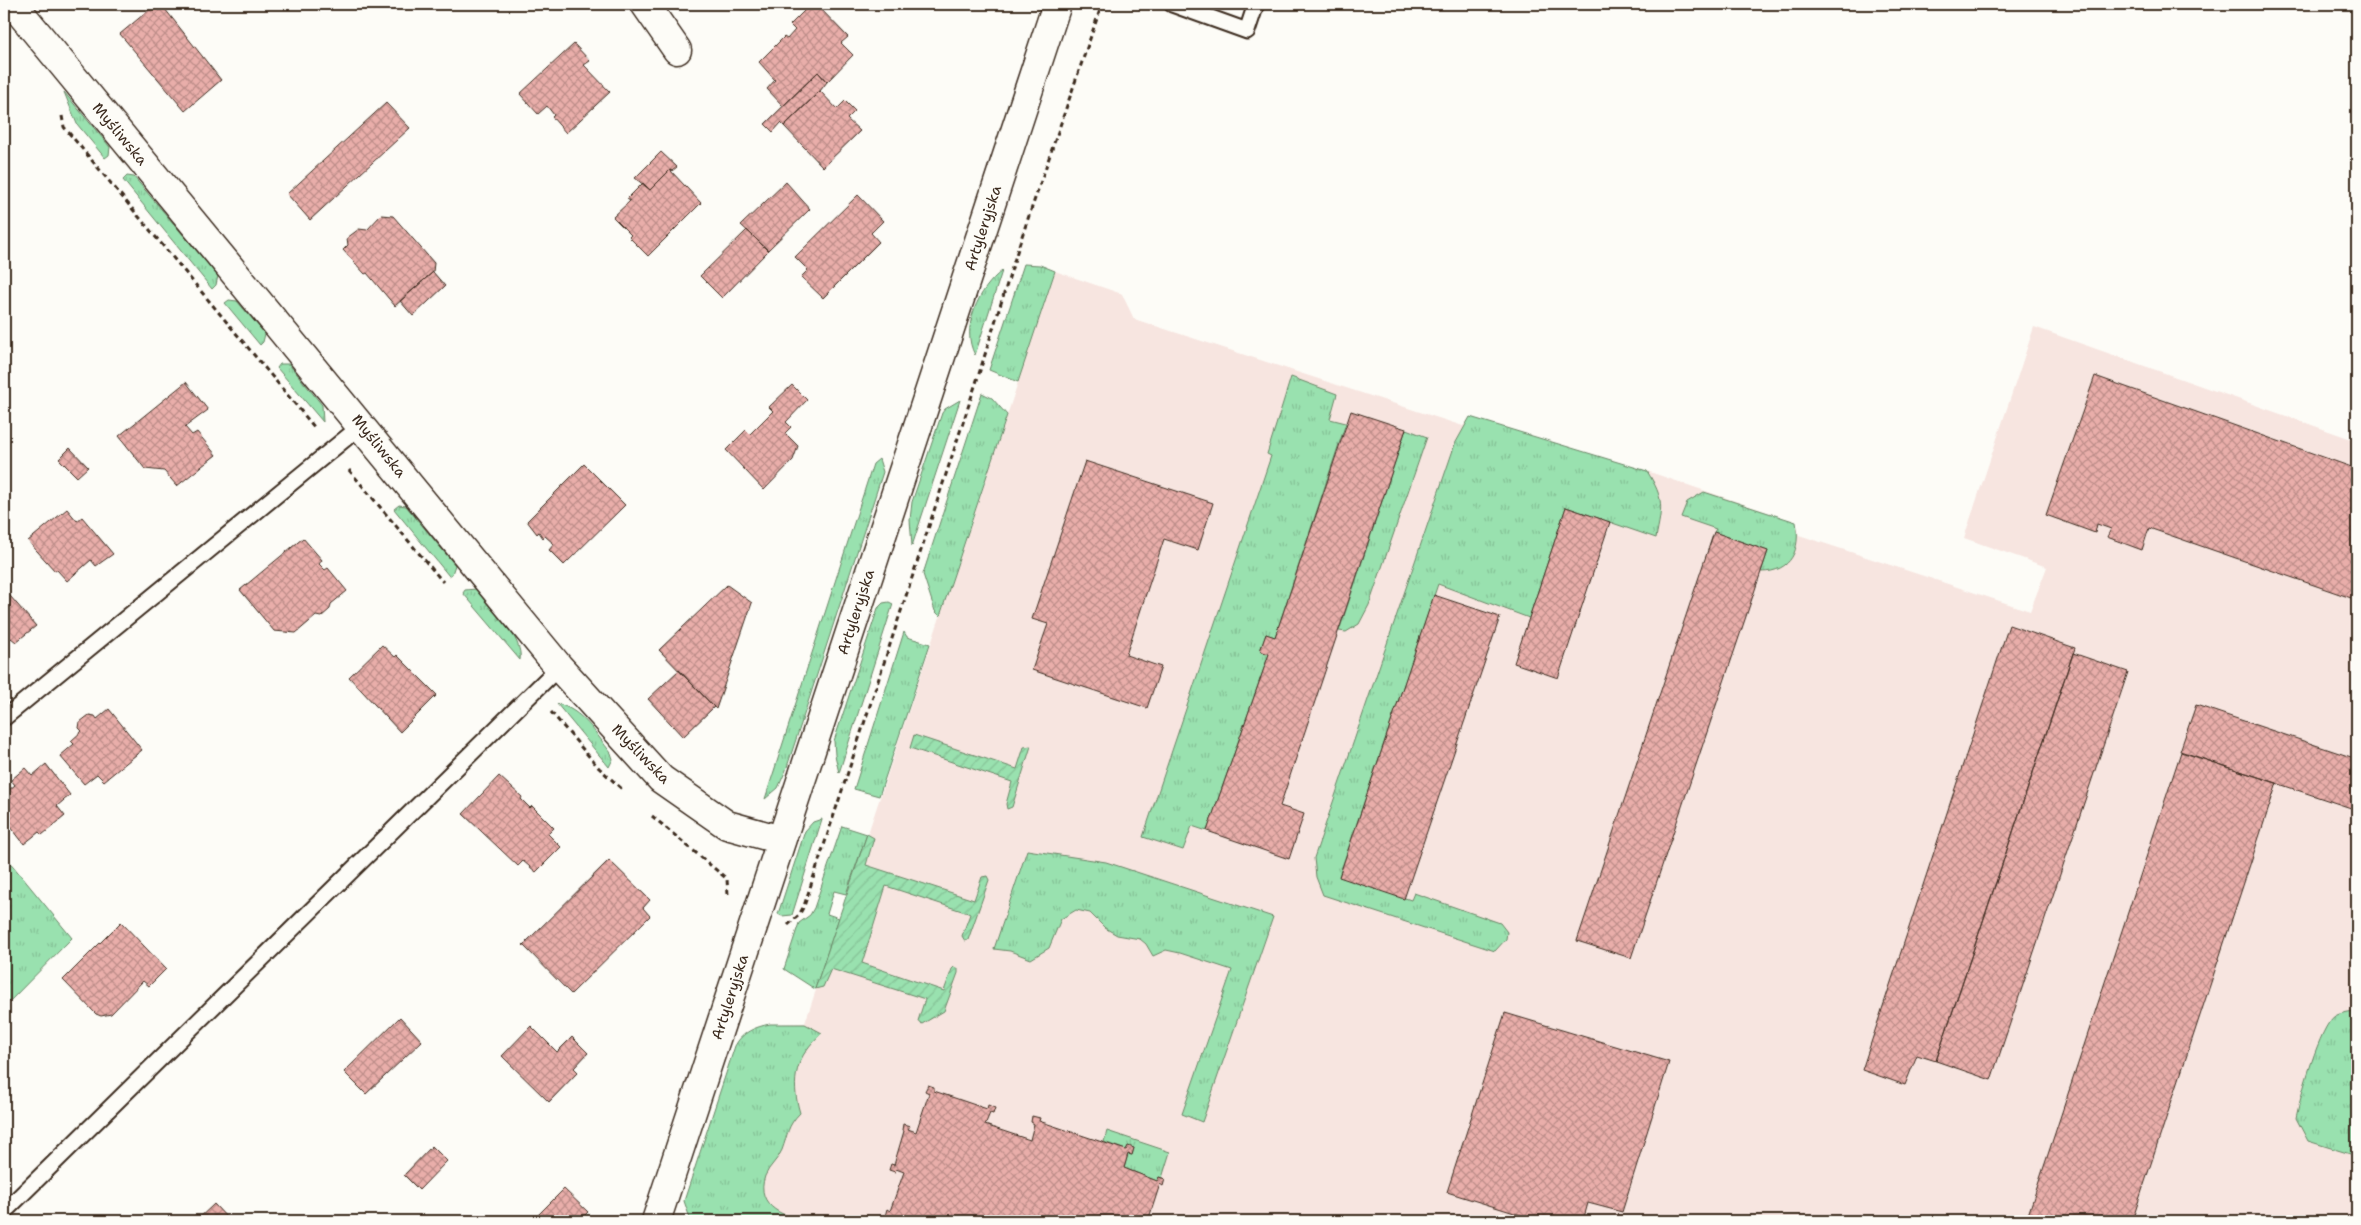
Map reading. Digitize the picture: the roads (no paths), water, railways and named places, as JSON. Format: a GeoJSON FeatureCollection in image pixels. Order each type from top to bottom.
{"type":"FeatureCollection","features":[{"type":"Feature","properties":{"kind":"street","name":"Myśliwska"},"geometry":{"type":"LineString","coordinates":[[13,4],[362,425],[559,667],[661,779],[727,825],[781,840]]}},
{"type":"Feature","properties":{"kind":"street"},"geometry":{"type":"LineString","coordinates":[[645,4],[677,50]]}},
{"type":"Feature","properties":{"kind":"street","name":"Artyleryjska"},"geometry":{"type":"LineString","coordinates":[[656,1221],[1057,4]]}},
{"type":"Feature","properties":{"kind":"lane"},"geometry":{"type":"LineString","coordinates":[[1172,4],[1247,31],[1256,4]]}},
{"type":"Feature","properties":{"kind":"lane"},"geometry":{"type":"LineString","coordinates":[[4,718],[362,425]]}},
{"type":"Feature","properties":{"kind":"lane"},"geometry":{"type":"LineString","coordinates":[[4,1212],[559,667]]}}]}
